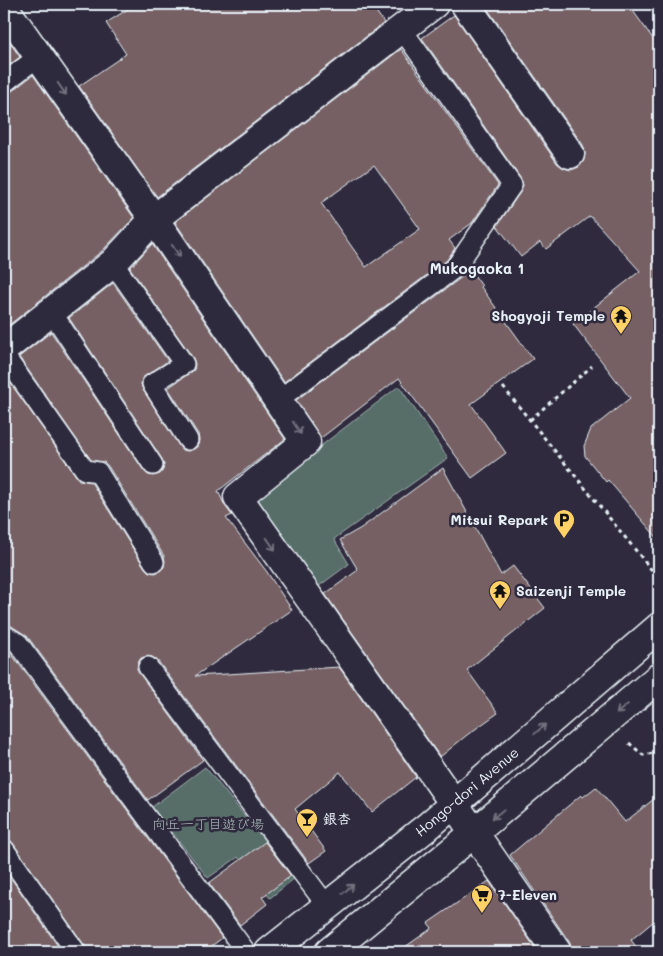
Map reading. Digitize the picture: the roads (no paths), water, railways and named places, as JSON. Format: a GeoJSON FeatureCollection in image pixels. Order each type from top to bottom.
{"type":"FeatureCollection","features":[{"type":"Feature","properties":{"kind":"street"},"geometry":{"type":"LineString","coordinates":[[4,349],[113,263],[154,218],[434,4]]}},
{"type":"Feature","properties":{"kind":"street"},"geometry":{"type":"LineString","coordinates":[[465,4],[570,154]]}},
{"type":"Feature","properties":{"kind":"street"},"geometry":{"type":"LineString","coordinates":[[4,6],[154,218],[306,442],[238,497],[556,952]]}},
{"type":"Feature","properties":{"kind":"street","name":"Hongo-dori Avenue"},"geometry":{"type":"LineString","coordinates":[[269,952],[454,804],[659,626]]}},
{"type":"Feature","properties":{"kind":"street"},"geometry":{"type":"LineString","coordinates":[[342,948],[659,677]]}},
{"type":"Feature","properties":{"kind":"lane"},"geometry":{"type":"LineString","coordinates":[[278,400],[455,268],[512,185],[401,28]]}},
{"type":"Feature","properties":{"kind":"lane"},"geometry":{"type":"LineString","coordinates":[[4,83],[39,56]]}},
{"type":"Feature","properties":{"kind":"lane"},"geometry":{"type":"LineString","coordinates":[[113,263],[184,364],[152,384],[188,440]]}},
{"type":"Feature","properties":{"kind":"lane"},"geometry":{"type":"LineString","coordinates":[[51,311],[153,465]]}},
{"type":"Feature","properties":{"kind":"lane"},"geometry":{"type":"LineString","coordinates":[[4,355],[85,470],[98,472],[154,562]]}},
{"type":"Feature","properties":{"kind":"lane"},"geometry":{"type":"LineString","coordinates":[[4,635],[18,643],[246,952]]}},
{"type":"Feature","properties":{"kind":"lane"},"geometry":{"type":"LineString","coordinates":[[148,667],[327,906]]}},
{"type":"Feature","properties":{"kind":"lane"},"geometry":{"type":"LineString","coordinates":[[4,849],[76,952]]}},
{"type":"Feature","properties":{"kind":"place","name":"Shogyoji Temple"},"geometry":{"type":"Point","coordinates":[621,335]}},
{"type":"Feature","properties":{"kind":"place","name":"Mitsui Repark"},"geometry":{"type":"Point","coordinates":[564,539]}},
{"type":"Feature","properties":{"kind":"place","name":"Saizenji Temple"},"geometry":{"type":"Point","coordinates":[500,610]}},
{"type":"Feature","properties":{"kind":"place","name":"銀杏"},"geometry":{"type":"Point","coordinates":[307,838]}},
{"type":"Feature","properties":{"kind":"place","name":"7-Eleven"},"geometry":{"type":"Point","coordinates":[482,914]}},
{"type":"Feature","properties":{"kind":"district","name":"Mukogaoka 1"},"geometry":{"type":"Point","coordinates":[477,269]}},
{"type":"Feature","properties":{"kind":"park label","name":"向丘一丁目遊び場"},"geometry":{"type":"Point","coordinates":[208,824]}}]}
